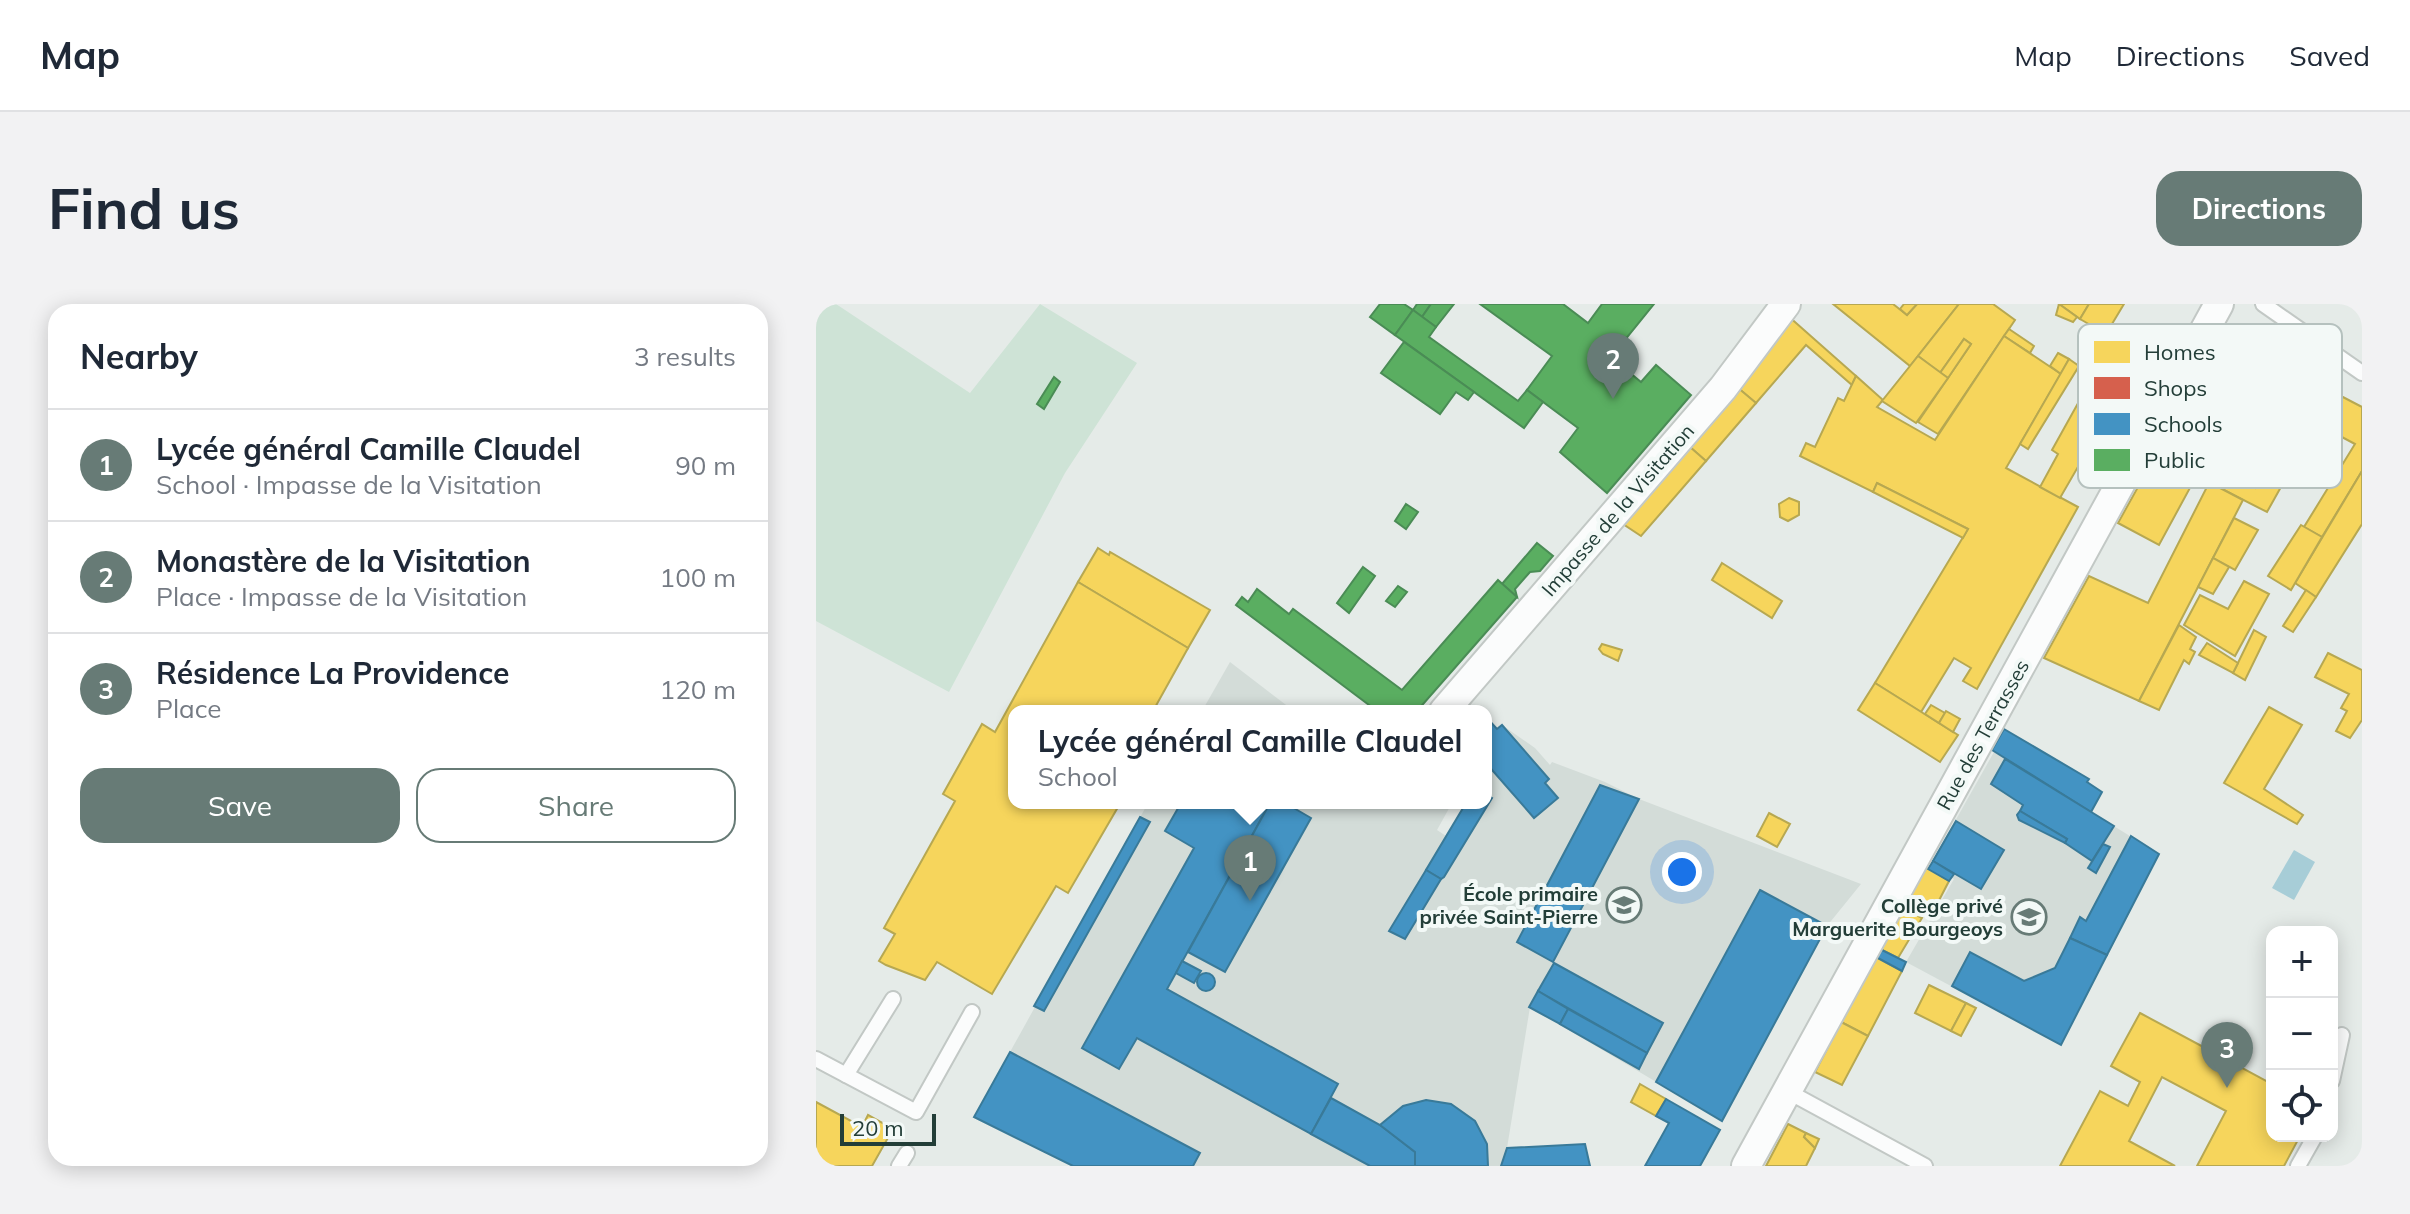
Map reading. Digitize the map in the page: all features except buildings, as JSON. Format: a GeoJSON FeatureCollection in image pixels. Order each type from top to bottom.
{"type":"FeatureCollection","features":[{"type":"Feature","properties":{"kind":"street","name":"Impasse de la Visitation"},"geometry":{"type":"LineString","coordinates":[[1449,705],[1723,388],[1786,304]]}},
{"type":"Feature","properties":{"kind":"street","name":"Rue des Terrasses"},"geometry":{"type":"LineString","coordinates":[[2208,324],[2219,304]]}},
{"type":"Feature","properties":{"kind":"street","name":"Rue des Terrasses"},"geometry":{"type":"LineString","coordinates":[[1746,1166],[2118,488]]}},
{"type":"Feature","properties":{"kind":"lane"},"geometry":{"type":"LineString","coordinates":[[2263,304],[2292,324]]}},
{"type":"Feature","properties":{"kind":"lane"},"geometry":{"type":"LineString","coordinates":[[2342,359],[2362,373]]}},
{"type":"Feature","properties":{"kind":"lane"},"geometry":{"type":"LineString","coordinates":[[846,1075],[893,999]]}},
{"type":"Feature","properties":{"kind":"lane"},"geometry":{"type":"LineString","coordinates":[[816,1059],[916,1112],[972,1012]]}},
{"type":"Feature","properties":{"kind":"lane"},"geometry":{"type":"LineString","coordinates":[[2334,1070],[2342,1035]]}},
{"type":"Feature","properties":{"kind":"lane"},"geometry":{"type":"LineString","coordinates":[[1787,1091],[1925,1166]]}},
{"type":"Feature","properties":{"kind":"lane"},"geometry":{"type":"LineString","coordinates":[[2298,1166],[2312,1142]]}},
{"type":"Feature","properties":{"kind":"shaded area"},"geometry":{"type":"Polygon","coordinates":[[[1230,662],[1286,705],[1205,705],[1230,662]]]}},
{"type":"Feature","properties":{"kind":"shaded area"},"geometry":{"type":"Polygon","coordinates":[[[1492,724],[1497,729],[1502,725],[1535,748],[1550,765],[1552,762],[1605,782],[1639,799],[1861,884],[1827,926],[1722,1121],[1530,1007],[1507,1148],[1585,1144],[1590,1166],[1073,1166],[974,1117],[1145,809],[1449,809],[1437,830],[1446,836],[1462,809],[1492,809],[1492,724]]]}},
{"type":"Feature","properties":{"kind":"shaded area","name":"Collège privé Marguerite Bourgeoys"},"geometry":{"type":"Polygon","coordinates":[[[1994,752],[2159,854],[2061,1045],[1906,962],[1954,879],[1931,864],[1994,752]]]}},
{"type":"Feature","properties":{"kind":"green space"},"geometry":{"type":"Polygon","coordinates":[[[816,304],[836,304],[970,393],[1040,304],[1137,363],[1065,473],[949,692],[816,621],[816,304]]]}},
{"type":"Feature","properties":{"kind":"water"},"geometry":{"type":"Polygon","coordinates":[[[2294,850],[2315,862],[2294,900],[2272,888],[2294,850]]]}},
{"type":"Feature","properties":{"kind":"place","name":"Monastère de la Visitation"},"geometry":{"type":"Point","coordinates":[1613,399]}},
{"type":"Feature","properties":{"kind":"place","name":"Lycée général Camille Claudel"},"geometry":{"type":"Point","coordinates":[1250,901]}},
{"type":"Feature","properties":{"kind":"place","name":"École primaire privée Saint-Pierre"},"geometry":{"type":"Point","coordinates":[1624,905]}},
{"type":"Feature","properties":{"kind":"place","name":"Collège privé Marguerite Bourgeoys"},"geometry":{"type":"Point","coordinates":[2029,917]}},
{"type":"Feature","properties":{"kind":"place","name":"Résidence La Providence"},"geometry":{"type":"Point","coordinates":[2227,1088]}}]}
